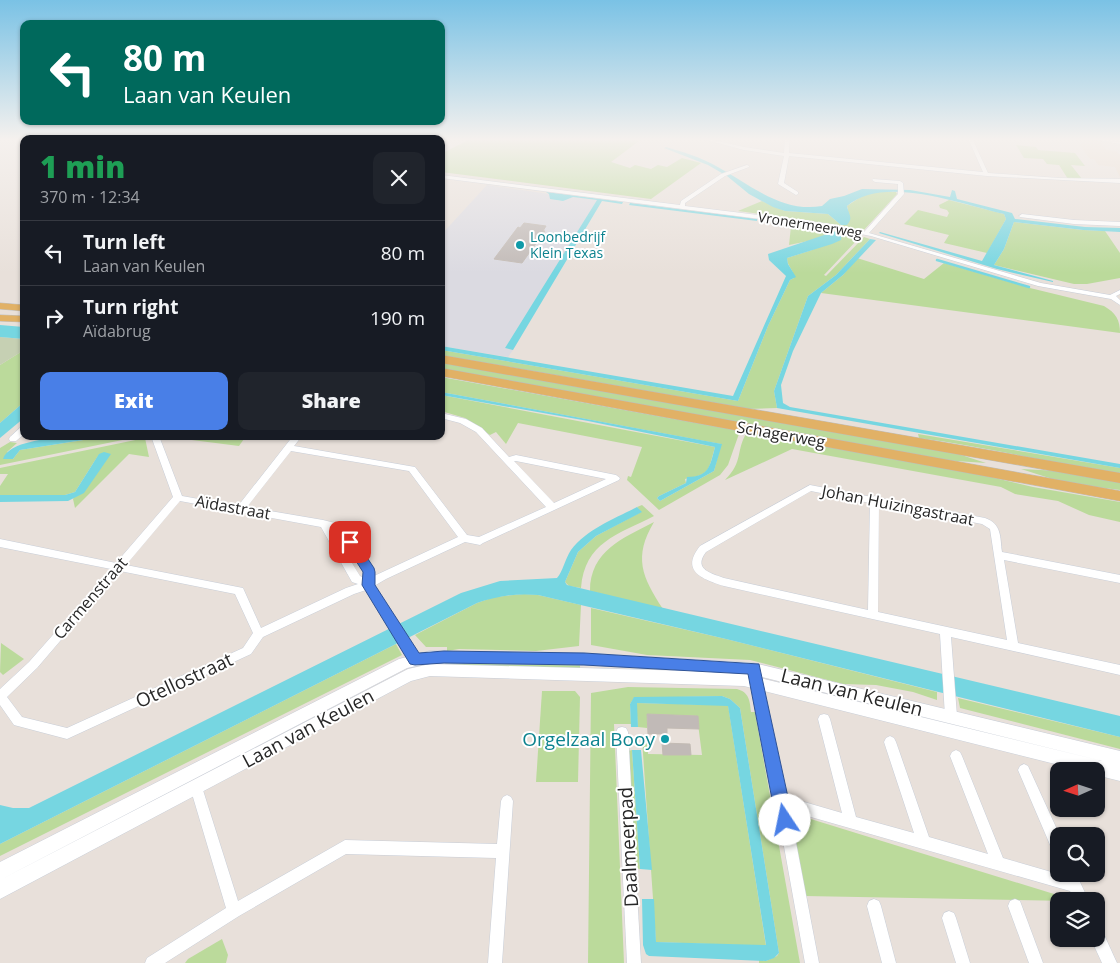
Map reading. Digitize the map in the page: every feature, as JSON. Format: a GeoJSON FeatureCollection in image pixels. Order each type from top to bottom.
{"type":"FeatureCollection","features":[{"type":"Feature","properties":{"kind":"main road"},"geometry":{"type":"LineString","coordinates":[[0,306],[20,308]]}},
{"type":"Feature","properties":{"kind":"main road"},"geometry":{"type":"LineString","coordinates":[[0,318],[20,319]]}},
{"type":"Feature","properties":{"kind":"main road","name":"Schagerweg"},"geometry":{"type":"LineString","coordinates":[[445,360],[1120,478]]}},
{"type":"Feature","properties":{"kind":"main road","name":"Schagerweg"},"geometry":{"type":"LineString","coordinates":[[445,373],[1120,496]]}},
{"type":"Feature","properties":{"kind":"street","name":"Vronermeerweg"},"geometry":{"type":"LineString","coordinates":[[497,183],[817,224],[866,233],[1034,283],[1112,297]]}},
{"type":"Feature","properties":{"kind":"street"},"geometry":{"type":"LineString","coordinates":[[682,206],[683,202],[712,183]]}},
{"type":"Feature","properties":{"kind":"street"},"geometry":{"type":"LineString","coordinates":[[781,183],[796,194]]}},
{"type":"Feature","properties":{"kind":"street"},"geometry":{"type":"LineString","coordinates":[[866,233],[900,197],[902,191],[900,183]]}},
{"type":"Feature","properties":{"kind":"street"},"geometry":{"type":"LineString","coordinates":[[1022,216],[1074,222],[1120,224]]}},
{"type":"Feature","properties":{"kind":"street"},"geometry":{"type":"LineString","coordinates":[[1120,292],[1113,294],[1112,297],[1120,303]]}},
{"type":"Feature","properties":{"kind":"street"},"geometry":{"type":"LineString","coordinates":[[445,416],[463,421],[480,430],[552,507]]}},
{"type":"Feature","properties":{"kind":"street"},"geometry":{"type":"LineString","coordinates":[[13,439],[20,433]]}},
{"type":"Feature","properties":{"kind":"street","name":"Aïdastraat"},"geometry":{"type":"LineString","coordinates":[[156,440],[178,498],[340,527],[369,572],[368,585]]}},
{"type":"Feature","properties":{"kind":"street"},"geometry":{"type":"LineString","coordinates":[[241,508],[295,440]]}},
{"type":"Feature","properties":{"kind":"street"},"geometry":{"type":"LineString","coordinates":[[289,448],[412,469],[464,538]]}},
{"type":"Feature","properties":{"kind":"street"},"geometry":{"type":"LineString","coordinates":[[368,585],[382,576],[464,538],[480,541],[616,478],[516,458],[509,460]]}},
{"type":"Feature","properties":{"kind":"street","name":"Johan Huizingastraat"},"geometry":{"type":"LineString","coordinates":[[1013,647],[994,528],[985,521],[810,488],[703,549],[698,555],[696,563],[698,570],[724,582],[873,614],[1013,647],[1120,670]]}},
{"type":"Feature","properties":{"kind":"street","name":"Carmenstraat"},"geometry":{"type":"LineString","coordinates":[[0,696],[33,665],[116,567],[178,498]]}},
{"type":"Feature","properties":{"kind":"street"},"geometry":{"type":"LineString","coordinates":[[873,614],[875,499]]}},
{"type":"Feature","properties":{"kind":"street","name":"Aïdastraat"},"geometry":{"type":"LineString","coordinates":[[323,523],[356,579],[368,585],[406,643],[417,665]]}},
{"type":"Feature","properties":{"kind":"street"},"geometry":{"type":"LineString","coordinates":[[0,543],[239,591],[258,634]]}},
{"type":"Feature","properties":{"kind":"street"},"geometry":{"type":"LineString","coordinates":[[998,555],[1120,579]]}},
{"type":"Feature","properties":{"kind":"street","name":"Otellostraat"},"geometry":{"type":"LineString","coordinates":[[0,696],[18,721],[67,734],[246,651],[258,634],[350,591],[368,585]]}},
{"type":"Feature","properties":{"kind":"street"},"geometry":{"type":"LineString","coordinates":[[944,631],[951,723]]}},
{"type":"Feature","properties":{"kind":"street","name":"Laan van Keulen"},"geometry":{"type":"LineString","coordinates":[[0,871],[195,779],[408,675],[417,665],[444,657],[584,659],[755,675],[951,723],[1120,758]]}},
{"type":"Feature","properties":{"kind":"street"},"geometry":{"type":"LineString","coordinates":[[755,675],[782,802],[812,963]]}},
{"type":"Feature","properties":{"kind":"street"},"geometry":{"type":"LineString","coordinates":[[824,719],[851,821]]}},
{"type":"Feature","properties":{"kind":"street","name":"Laan van Keulen"},"geometry":{"type":"LineString","coordinates":[[951,723],[1120,773]]}},
{"type":"Feature","properties":{"kind":"street","name":"Daalmeerpad"},"geometry":{"type":"LineString","coordinates":[[622,732],[634,963]]}},
{"type":"Feature","properties":{"kind":"street"},"geometry":{"type":"LineString","coordinates":[[890,742],[924,842]]}},
{"type":"Feature","properties":{"kind":"street"},"geometry":{"type":"LineString","coordinates":[[956,756],[998,863]]}},
{"type":"Feature","properties":{"kind":"street"},"geometry":{"type":"LineString","coordinates":[[1024,770],[1050,829]]}},
{"type":"Feature","properties":{"kind":"street"},"geometry":{"type":"LineString","coordinates":[[195,779],[234,911]]}},
{"type":"Feature","properties":{"kind":"street","name":"Laan van Keulen"},"geometry":{"type":"LineString","coordinates":[[0,890],[195,779]]}},
{"type":"Feature","properties":{"kind":"street"},"geometry":{"type":"LineString","coordinates":[[495,963],[507,801]]}},
{"type":"Feature","properties":{"kind":"street"},"geometry":{"type":"LineString","coordinates":[[782,802],[998,863],[1050,874]]}},
{"type":"Feature","properties":{"kind":"street"},"geometry":{"type":"LineString","coordinates":[[152,963],[234,911],[346,847],[502,851]]}},
{"type":"Feature","properties":{"kind":"street"},"geometry":{"type":"LineString","coordinates":[[874,906],[889,963]]}},
{"type":"Feature","properties":{"kind":"street"},"geometry":{"type":"LineString","coordinates":[[1015,906],[1036,963]]}},
{"type":"Feature","properties":{"kind":"street"},"geometry":{"type":"LineString","coordinates":[[949,918],[963,963]]}},
{"type":"Feature","properties":{"kind":"street"},"geometry":{"type":"LineString","coordinates":[[1103,947],[1110,963]]}},
{"type":"Feature","properties":{"kind":"shaded area"},"geometry":{"type":"Polygon","coordinates":[[[487,185],[549,194],[558,201],[573,197],[597,200],[505,348],[513,350],[508,357],[445,347],[445,231],[487,185]]]}},
{"type":"Feature","properties":{"kind":"green space"},"geometry":{"type":"Polygon","coordinates":[[[526,183],[673,183],[651,199],[526,183]]]}},
{"type":"Feature","properties":{"kind":"green space"},"geometry":{"type":"Polygon","coordinates":[[[873,192],[896,192],[897,194],[863,231],[811,221],[738,211],[762,201],[785,211],[828,214],[841,225],[848,209],[847,206],[862,196],[873,192]]]}},
{"type":"Feature","properties":{"kind":"green space"},"geometry":{"type":"Polygon","coordinates":[[[949,200],[1004,214],[1006,219],[987,253],[944,243],[949,235],[904,224],[918,210],[947,217],[949,213],[947,210],[940,208],[939,205],[949,200]]]}},
{"type":"Feature","properties":{"kind":"green space"},"geometry":{"type":"Polygon","coordinates":[[[1014,222],[1105,231],[1120,253],[1120,278],[1087,284],[1074,284],[994,265],[1004,249],[1014,222]]]}},
{"type":"Feature","properties":{"kind":"green space"},"geometry":{"type":"Polygon","coordinates":[[[791,226],[836,231],[818,239],[789,245],[791,226]]]}},
{"type":"Feature","properties":{"kind":"green space"},"geometry":{"type":"Polygon","coordinates":[[[843,231],[858,239],[824,275],[826,276],[864,237],[870,239],[836,275],[808,296],[774,391],[777,408],[747,409],[445,356],[445,351],[738,401],[768,326],[790,280],[794,278],[787,258],[812,250],[842,233],[840,232],[843,231]]]}},
{"type":"Feature","properties":{"kind":"green space"},"geometry":{"type":"Polygon","coordinates":[[[857,258],[924,279],[944,263],[1030,288],[1104,306],[1112,311],[1116,317],[1120,333],[821,293],[843,275],[857,258]]]}},
{"type":"Feature","properties":{"kind":"green space"},"geometry":{"type":"Polygon","coordinates":[[[0,337],[20,339],[20,352],[0,365],[0,337]]]}},
{"type":"Feature","properties":{"kind":"green space"},"geometry":{"type":"Polygon","coordinates":[[[20,352],[20,406],[0,423],[0,365],[20,352]]]}},
{"type":"Feature","properties":{"kind":"green space"},"geometry":{"type":"Polygon","coordinates":[[[445,362],[949,451],[986,463],[941,460],[445,370],[445,362]]]}},
{"type":"Feature","properties":{"kind":"green space"},"geometry":{"type":"Polygon","coordinates":[[[445,378],[740,431],[728,465],[720,475],[659,510],[627,480],[628,476],[631,477],[642,447],[518,423],[506,444],[496,432],[490,435],[465,418],[445,412],[445,396],[715,447],[709,466],[704,473],[685,479],[686,483],[659,496],[657,498],[660,501],[714,471],[721,444],[445,393],[445,378]]]}},
{"type":"Feature","properties":{"kind":"green space"},"geometry":{"type":"Polygon","coordinates":[[[747,432],[974,473],[1033,487],[1120,502],[1120,522],[1089,515],[1058,501],[1015,494],[1001,487],[792,449],[725,480],[735,467],[743,439],[747,432]]]}},
{"type":"Feature","properties":{"kind":"green space"},"geometry":{"type":"Polygon","coordinates":[[[918,434],[1120,468],[1120,475],[994,450],[919,438],[918,434]]]}},
{"type":"Feature","properties":{"kind":"green space"},"geometry":{"type":"Polygon","coordinates":[[[84,440],[122,440],[0,465],[0,448],[10,442],[17,443],[7,452],[13,459],[20,450],[84,440]]]}},
{"type":"Feature","properties":{"kind":"green space"},"geometry":{"type":"Polygon","coordinates":[[[135,440],[145,440],[149,457],[129,454],[75,508],[73,499],[99,454],[75,492],[65,495],[0,495],[0,486],[8,474],[0,474],[0,468],[135,440]]]}},
{"type":"Feature","properties":{"kind":"green space"},"geometry":{"type":"Polygon","coordinates":[[[192,440],[243,440],[239,446],[192,440]]]}},
{"type":"Feature","properties":{"kind":"green space"},"geometry":{"type":"Polygon","coordinates":[[[1021,469],[1060,471],[1120,481],[1120,490],[1065,483],[1021,469]]]}},
{"type":"Feature","properties":{"kind":"green space"},"geometry":{"type":"Polygon","coordinates":[[[642,505],[654,516],[605,542],[589,560],[584,572],[581,588],[569,586],[565,582],[578,552],[596,536],[641,512],[637,507],[642,505]]]}},
{"type":"Feature","properties":{"kind":"green space"},"geometry":{"type":"Polygon","coordinates":[[[654,522],[647,534],[644,546],[642,556],[643,567],[645,577],[663,609],[590,591],[591,577],[596,566],[610,547],[654,522]]]}},
{"type":"Feature","properties":{"kind":"green space"},"geometry":{"type":"Polygon","coordinates":[[[524,594],[538,595],[581,605],[579,646],[536,651],[459,649],[447,651],[447,647],[426,647],[415,635],[477,603],[494,597],[524,594]]]}},
{"type":"Feature","properties":{"kind":"green space"},"geometry":{"type":"Polygon","coordinates":[[[591,608],[726,639],[937,692],[937,700],[913,692],[876,685],[843,684],[750,660],[647,655],[591,645],[591,608]]]}},
{"type":"Feature","properties":{"kind":"green space"},"geometry":{"type":"Polygon","coordinates":[[[1,643],[24,659],[3,675],[0,672],[1,643]]]}},
{"type":"Feature","properties":{"kind":"green space"},"geometry":{"type":"Polygon","coordinates":[[[396,644],[402,655],[0,856],[0,844],[396,644]]]}},
{"type":"Feature","properties":{"kind":"green space"},"geometry":{"type":"Polygon","coordinates":[[[446,660],[580,663],[580,673],[445,667],[446,660]]]}},
{"type":"Feature","properties":{"kind":"green space"},"geometry":{"type":"Polygon","coordinates":[[[628,687],[737,689],[746,695],[751,712],[755,712],[800,963],[759,963],[759,960],[766,961],[777,956],[779,953],[740,708],[730,699],[722,696],[634,698],[630,704],[631,724],[614,724],[624,963],[588,963],[591,693],[628,687]]]}},
{"type":"Feature","properties":{"kind":"green space"},"geometry":{"type":"Polygon","coordinates":[[[542,691],[575,691],[580,697],[578,782],[536,782],[542,691]]]}},
{"type":"Feature","properties":{"kind":"green space"},"geometry":{"type":"Polygon","coordinates":[[[958,698],[1120,737],[1120,749],[960,708],[958,698]]]}},
{"type":"Feature","properties":{"kind":"green space"},"geometry":{"type":"Polygon","coordinates":[[[636,703],[728,705],[766,946],[656,942],[642,739],[647,739],[648,754],[702,755],[697,716],[647,714],[647,728],[638,727],[636,703]]]}},
{"type":"Feature","properties":{"kind":"green space"},"geometry":{"type":"Polygon","coordinates":[[[632,750],[640,869],[634,868],[628,751],[632,750]]]}},
{"type":"Feature","properties":{"kind":"green space"},"geometry":{"type":"Polygon","coordinates":[[[788,812],[1050,893],[1050,901],[805,896],[788,812]]]}},
{"type":"Feature","properties":{"kind":"green space"},"geometry":{"type":"Polygon","coordinates":[[[222,939],[228,955],[226,963],[185,963],[188,959],[222,939]]]}},
{"type":"Feature","properties":{"kind":"water"},"geometry":{"type":"Polygon","coordinates":[[[735,183],[744,183],[780,201],[807,207],[822,206],[830,199],[862,189],[910,190],[950,197],[952,190],[955,191],[957,199],[1012,213],[1015,219],[1085,227],[1120,228],[1120,232],[1014,222],[1004,249],[994,265],[1053,282],[997,269],[879,233],[982,261],[1006,219],[1004,214],[923,194],[881,192],[862,197],[847,206],[850,220],[847,225],[841,225],[828,214],[785,211],[773,207],[749,194],[735,183]]]}},
{"type":"Feature","properties":{"kind":"water"},"geometry":{"type":"Polygon","coordinates":[[[546,192],[623,202],[622,204],[602,201],[513,350],[505,348],[597,200],[573,197],[563,201],[550,199],[549,194],[546,192]]]}},
{"type":"Feature","properties":{"kind":"water"},"geometry":{"type":"Polygon","coordinates":[[[630,203],[757,219],[757,221],[629,205],[630,203]]]}},
{"type":"Feature","properties":{"kind":"water"},"geometry":{"type":"Polygon","coordinates":[[[836,231],[842,233],[841,240],[787,258],[788,264],[796,277],[790,280],[768,326],[738,401],[445,351],[445,347],[733,396],[786,276],[769,260],[768,254],[836,231]]]}},
{"type":"Feature","properties":{"kind":"water"},"geometry":{"type":"Polygon","coordinates":[[[870,239],[876,240],[843,275],[821,293],[793,351],[781,385],[783,403],[790,407],[1120,464],[1120,468],[777,408],[774,391],[808,296],[836,275],[870,239]]]}},
{"type":"Feature","properties":{"kind":"water"},"geometry":{"type":"Polygon","coordinates":[[[0,325],[20,327],[20,339],[0,337],[0,325]]]}},
{"type":"Feature","properties":{"kind":"water"},"geometry":{"type":"Polygon","coordinates":[[[445,393],[722,444],[714,471],[660,501],[657,498],[659,496],[686,483],[687,477],[704,473],[710,465],[715,447],[588,421],[445,396],[445,393]]]}},
{"type":"Feature","properties":{"kind":"water"},"geometry":{"type":"Polygon","coordinates":[[[20,406],[20,421],[0,438],[0,423],[20,406]]]}},
{"type":"Feature","properties":{"kind":"water"},"geometry":{"type":"Polygon","coordinates":[[[40,440],[84,440],[20,450],[13,459],[3,459],[13,448],[40,440]]]}},
{"type":"Feature","properties":{"kind":"water"},"geometry":{"type":"Polygon","coordinates":[[[104,452],[111,454],[84,493],[68,501],[0,502],[0,495],[65,495],[75,492],[99,454],[104,452]]]}},
{"type":"Feature","properties":{"kind":"water"},"geometry":{"type":"Polygon","coordinates":[[[637,507],[642,512],[596,536],[578,552],[565,582],[567,585],[1120,716],[1120,737],[726,639],[538,595],[514,595],[477,603],[0,844],[0,805],[13,808],[29,808],[461,593],[500,581],[557,578],[571,550],[577,543],[601,525],[637,507]]]}},
{"type":"Feature","properties":{"kind":"water"},"geometry":{"type":"Polygon","coordinates":[[[722,696],[730,699],[740,708],[779,953],[774,958],[766,961],[649,956],[646,954],[643,945],[642,899],[654,899],[656,942],[766,945],[728,706],[637,703],[638,727],[631,727],[630,704],[634,697],[722,696]]]}},
{"type":"Feature","properties":{"kind":"water"},"geometry":{"type":"Polygon","coordinates":[[[632,750],[641,750],[652,870],[640,869],[632,750]]]}},
{"type":"Feature","properties":{"kind":"building","name":"Loonbedrijf Klein Texas"},"geometry":{"type":"Polygon","coordinates":[[[524,223],[546,226],[543,231],[545,231],[522,263],[494,259],[518,227],[520,228],[524,223]]]}},
{"type":"Feature","properties":{"kind":"building","name":"Orgelzaal Booy"},"geometry":{"type":"Polygon","coordinates":[[[647,714],[698,716],[699,729],[667,728],[667,734],[648,734],[647,714]]]}},
{"type":"Feature","properties":{"kind":"building"},"geometry":{"type":"Polygon","coordinates":[[[662,743],[690,744],[691,755],[663,755],[662,743]]]}},
{"type":"Feature","properties":{"kind":"waterway"},"geometry":{"type":"LineString","coordinates":[[937,260],[1029,287]]}},
{"type":"Feature","properties":{"kind":"place","name":"Loonbedrijf Klein Texas"},"geometry":{"type":"Point","coordinates":[520,245]}},
{"type":"Feature","properties":{"kind":"place","name":"Orgelzaal Booy"},"geometry":{"type":"Point","coordinates":[665,739]}},
{"type":"Feature","properties":{"kind":"route"},"geometry":{"type":"LineString","coordinates":[[350,542],[369,572],[368,585],[415,659],[444,657],[584,659],[648,664],[754,668],[785,820]]}}]}
